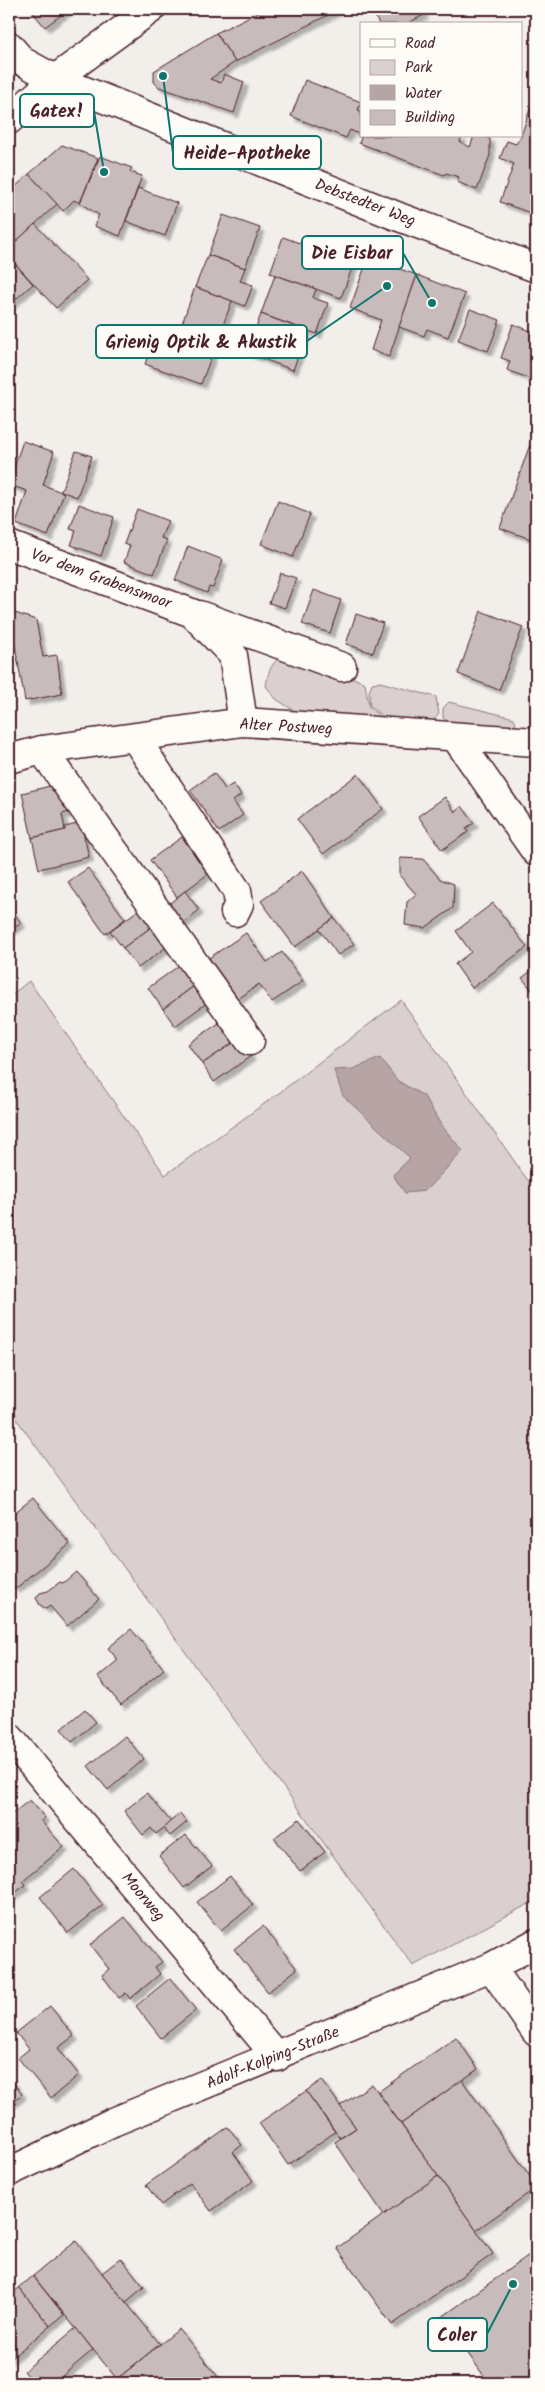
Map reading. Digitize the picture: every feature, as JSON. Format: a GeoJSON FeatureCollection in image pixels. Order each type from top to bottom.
{"type":"FeatureCollection","features":[{"type":"Feature","properties":{"kind":"street"},"geometry":{"type":"LineString","coordinates":[[9,120],[55,79],[151,9]]}},
{"type":"Feature","properties":{"kind":"street","name":"Debstedter Weg"},"geometry":{"type":"LineString","coordinates":[[9,46],[22,61],[55,79],[399,217],[536,268]]}},
{"type":"Feature","properties":{"kind":"street","name":"Vor dem Grabensmoor"},"geometry":{"type":"LineString","coordinates":[[9,545],[342,667]]}},
{"type":"Feature","properties":{"kind":"street","name":"Vor dem Grabensmoor"},"geometry":{"type":"LineString","coordinates":[[192,613],[233,655],[243,722]]}},
{"type":"Feature","properties":{"kind":"street","name":"Alter Postweg"},"geometry":{"type":"LineString","coordinates":[[9,759],[42,750],[243,722],[536,742]]}},
{"type":"Feature","properties":{"kind":"street"},"geometry":{"type":"LineString","coordinates":[[135,738],[237,891],[239,904],[235,912]]}},
{"type":"Feature","properties":{"kind":"street"},"geometry":{"type":"LineString","coordinates":[[456,738],[536,852]]}},
{"type":"Feature","properties":{"kind":"street"},"geometry":{"type":"LineString","coordinates":[[42,750],[250,1041]]}},
{"type":"Feature","properties":{"kind":"street","name":"Moorweg"},"geometry":{"type":"LineString","coordinates":[[9,1737],[277,2057]]}},
{"type":"Feature","properties":{"kind":"street","name":"Adolf-Kolping-Straße"},"geometry":{"type":"LineString","coordinates":[[9,2172],[113,2122],[277,2057],[491,1968],[536,1943]]}},
{"type":"Feature","properties":{"kind":"street"},"geometry":{"type":"LineString","coordinates":[[491,1968],[536,2032]]}},
{"type":"Feature","properties":{"kind":"green space"},"geometry":{"type":"Polygon","coordinates":[[[291,652],[365,683],[369,707],[382,718],[299,714],[276,699],[266,686],[270,669],[276,661],[291,652]]]}},
{"type":"Feature","properties":{"kind":"green space"},"geometry":{"type":"Polygon","coordinates":[[[380,682],[436,697],[439,714],[428,726],[385,718],[370,706],[369,692],[372,683],[380,682]]]}},
{"type":"Feature","properties":{"kind":"green space"},"geometry":{"type":"Polygon","coordinates":[[[449,702],[514,718],[516,723],[514,727],[507,728],[449,722],[443,718],[443,708],[449,702]]]}},
{"type":"Feature","properties":{"kind":"green space"},"geometry":{"type":"Polygon","coordinates":[[[29,981],[165,1175],[275,1096],[401,1000],[536,1192],[536,1900],[413,1966],[9,1409],[9,997],[29,981]]]}},
{"type":"Feature","properties":{"kind":"water"},"geometry":{"type":"Polygon","coordinates":[[[380,1058],[398,1081],[424,1096],[441,1125],[463,1151],[425,1191],[405,1193],[393,1175],[410,1158],[343,1096],[334,1070],[353,1069],[380,1058]]]}},
{"type":"Feature","properties":{"kind":"building"},"geometry":{"type":"Polygon","coordinates":[[[30,9],[69,9],[45,27],[30,9]]]}},
{"type":"Feature","properties":{"kind":"building"},"geometry":{"type":"Polygon","coordinates":[[[264,9],[340,9],[235,62],[216,33],[264,9]]]}},
{"type":"Feature","properties":{"kind":"building"},"geometry":{"type":"Polygon","coordinates":[[[371,9],[421,9],[424,15],[410,22],[378,22],[371,9]]]}},
{"type":"Feature","properties":{"kind":"building"},"geometry":{"type":"Polygon","coordinates":[[[216,33],[235,62],[210,79],[221,83],[224,74],[244,82],[234,113],[159,87],[154,82],[154,71],[216,33]]]}},
{"type":"Feature","properties":{"kind":"building"},"geometry":{"type":"Polygon","coordinates":[[[305,80],[360,102],[358,110],[360,111],[360,135],[350,130],[346,138],[291,116],[305,80]]]}},
{"type":"Feature","properties":{"kind":"building"},"geometry":{"type":"Polygon","coordinates":[[[530,109],[536,112],[536,215],[500,202],[514,164],[500,158],[507,141],[516,144],[520,138],[522,138],[530,109]]]}},
{"type":"Feature","properties":{"kind":"building"},"geometry":{"type":"Polygon","coordinates":[[[361,138],[461,138],[460,142],[470,147],[473,138],[488,138],[490,139],[490,155],[477,190],[457,182],[459,177],[446,173],[444,175],[359,143],[361,138]]]}},
{"type":"Feature","properties":{"kind":"building"},"geometry":{"type":"Polygon","coordinates":[[[62,145],[98,158],[80,203],[74,200],[63,211],[29,174],[62,145]]]}},
{"type":"Feature","properties":{"kind":"building"},"geometry":{"type":"Polygon","coordinates":[[[100,156],[132,168],[130,172],[142,176],[120,236],[94,226],[99,215],[80,203],[100,156]]]}},
{"type":"Feature","properties":{"kind":"building"},"geometry":{"type":"Polygon","coordinates":[[[29,174],[57,204],[9,248],[9,193],[29,174]]]}},
{"type":"Feature","properties":{"kind":"building"},"geometry":{"type":"Polygon","coordinates":[[[138,188],[177,203],[165,236],[126,221],[138,188]]]}},
{"type":"Feature","properties":{"kind":"building"},"geometry":{"type":"Polygon","coordinates":[[[223,215],[260,228],[245,268],[208,255],[223,215]]]}},
{"type":"Feature","properties":{"kind":"building"},"geometry":{"type":"Polygon","coordinates":[[[35,224],[87,280],[56,308],[9,257],[9,248],[35,224]]]}},
{"type":"Feature","properties":{"kind":"building"},"geometry":{"type":"Polygon","coordinates":[[[283,237],[354,263],[341,298],[270,273],[283,237]]]}},
{"type":"Feature","properties":{"kind":"building"},"geometry":{"type":"Polygon","coordinates":[[[208,255],[245,268],[240,281],[253,285],[245,306],[195,287],[208,255]]]}},
{"type":"Feature","properties":{"kind":"building"},"geometry":{"type":"Polygon","coordinates":[[[9,257],[33,284],[9,305],[9,257]]]}},
{"type":"Feature","properties":{"kind":"building"},"geometry":{"type":"Polygon","coordinates":[[[368,258],[417,275],[389,357],[371,350],[381,320],[350,308],[368,258]]]}},
{"type":"Feature","properties":{"kind":"building"},"geometry":{"type":"Polygon","coordinates":[[[275,275],[316,289],[313,298],[328,303],[317,334],[261,314],[275,275]]]}},
{"type":"Feature","properties":{"kind":"building"},"geometry":{"type":"Polygon","coordinates":[[[417,275],[465,294],[448,337],[427,329],[424,336],[399,327],[417,275]]]}},
{"type":"Feature","properties":{"kind":"building"},"geometry":{"type":"Polygon","coordinates":[[[195,287],[232,301],[201,384],[145,364],[155,336],[162,339],[179,332],[195,287]]]}},
{"type":"Feature","properties":{"kind":"building"},"geometry":{"type":"Polygon","coordinates":[[[470,309],[500,320],[488,351],[458,340],[470,309]]]}},
{"type":"Feature","properties":{"kind":"building"},"geometry":{"type":"Polygon","coordinates":[[[261,314],[307,331],[293,370],[247,353],[261,314]]]}},
{"type":"Feature","properties":{"kind":"building"},"geometry":{"type":"Polygon","coordinates":[[[513,324],[536,333],[536,381],[507,370],[510,361],[501,358],[513,324]]]}},
{"type":"Feature","properties":{"kind":"building"},"geometry":{"type":"Polygon","coordinates":[[[536,428],[536,541],[500,528],[536,428]]]}},
{"type":"Feature","properties":{"kind":"building"},"geometry":{"type":"Polygon","coordinates":[[[23,441],[54,452],[43,485],[64,493],[48,536],[16,524],[27,491],[9,485],[9,482],[23,441]]]}},
{"type":"Feature","properties":{"kind":"building"},"geometry":{"type":"Polygon","coordinates":[[[76,451],[92,456],[77,497],[61,491],[76,451]]]}},
{"type":"Feature","properties":{"kind":"building"},"geometry":{"type":"Polygon","coordinates":[[[278,501],[310,514],[293,557],[261,544],[278,501]]]}},
{"type":"Feature","properties":{"kind":"building"},"geometry":{"type":"Polygon","coordinates":[[[79,504],[114,517],[101,556],[71,545],[76,531],[70,529],[79,504]]]}},
{"type":"Feature","properties":{"kind":"building"},"geometry":{"type":"Polygon","coordinates":[[[137,509],[168,521],[161,538],[167,540],[154,574],[124,562],[130,546],[124,544],[137,509]]]}},
{"type":"Feature","properties":{"kind":"building"},"geometry":{"type":"Polygon","coordinates":[[[188,546],[223,560],[213,588],[209,587],[207,593],[175,580],[188,546]]]}},
{"type":"Feature","properties":{"kind":"building"},"geometry":{"type":"Polygon","coordinates":[[[280,573],[296,578],[285,608],[269,603],[280,573]]]}},
{"type":"Feature","properties":{"kind":"building"},"geometry":{"type":"Polygon","coordinates":[[[314,590],[341,600],[330,633],[302,624],[314,590]]]}},
{"type":"Feature","properties":{"kind":"building"},"geometry":{"type":"Polygon","coordinates":[[[481,611],[523,627],[499,690],[458,674],[481,611]]]}},
{"type":"Feature","properties":{"kind":"building"},"geometry":{"type":"Polygon","coordinates":[[[12,612],[36,620],[43,657],[57,655],[62,694],[25,701],[14,640],[9,638],[9,622],[12,612]]]}},
{"type":"Feature","properties":{"kind":"building"},"geometry":{"type":"Polygon","coordinates":[[[356,614],[383,623],[373,653],[346,644],[356,614]]]}},
{"type":"Feature","properties":{"kind":"building"},"geometry":{"type":"Polygon","coordinates":[[[214,773],[225,789],[233,784],[241,795],[233,801],[243,815],[219,832],[190,790],[214,773]]]}},
{"type":"Feature","properties":{"kind":"building"},"geometry":{"type":"Polygon","coordinates":[[[358,774],[383,809],[323,854],[297,819],[358,774]]]}},
{"type":"Feature","properties":{"kind":"building"},"geometry":{"type":"Polygon","coordinates":[[[54,785],[57,797],[65,795],[69,812],[62,814],[65,830],[32,838],[22,793],[54,785]]]}},
{"type":"Feature","properties":{"kind":"building"},"geometry":{"type":"Polygon","coordinates":[[[445,797],[455,812],[462,806],[474,823],[466,828],[468,832],[442,850],[418,816],[445,797]]]}},
{"type":"Feature","properties":{"kind":"building"},"geometry":{"type":"Polygon","coordinates":[[[81,823],[89,857],[39,869],[32,838],[65,830],[65,827],[81,823]]]}},
{"type":"Feature","properties":{"kind":"building"},"geometry":{"type":"Polygon","coordinates":[[[182,837],[208,874],[177,897],[150,860],[182,837]]]}},
{"type":"Feature","properties":{"kind":"building"},"geometry":{"type":"Polygon","coordinates":[[[400,858],[423,859],[440,879],[454,884],[453,908],[425,928],[405,925],[407,902],[416,894],[400,876],[400,858]]]}},
{"type":"Feature","properties":{"kind":"building"},"geometry":{"type":"Polygon","coordinates":[[[88,868],[125,919],[105,934],[68,882],[88,868]]]}},
{"type":"Feature","properties":{"kind":"building"},"geometry":{"type":"Polygon","coordinates":[[[302,871],[334,918],[295,947],[261,901],[302,871]]]}},
{"type":"Feature","properties":{"kind":"building"},"geometry":{"type":"Polygon","coordinates":[[[185,891],[199,910],[178,927],[165,907],[185,891]]]}},
{"type":"Feature","properties":{"kind":"building"},"geometry":{"type":"Polygon","coordinates":[[[493,903],[527,947],[472,988],[455,964],[471,952],[456,931],[493,903]]]}},
{"type":"Feature","properties":{"kind":"building"},"geometry":{"type":"Polygon","coordinates":[[[145,905],[158,922],[123,948],[110,931],[145,905]]]}},
{"type":"Feature","properties":{"kind":"building"},"geometry":{"type":"Polygon","coordinates":[[[9,906],[21,923],[9,932],[9,906]]]}},
{"type":"Feature","properties":{"kind":"building"},"geometry":{"type":"Polygon","coordinates":[[[334,918],[354,944],[338,955],[319,929],[334,918]]]}},
{"type":"Feature","properties":{"kind":"building"},"geometry":{"type":"Polygon","coordinates":[[[158,922],[173,942],[138,968],[123,948],[158,922]]]}},
{"type":"Feature","properties":{"kind":"building"},"geometry":{"type":"Polygon","coordinates":[[[246,933],[267,962],[282,952],[303,981],[272,1002],[259,984],[238,999],[209,958],[246,933]]]}},
{"type":"Feature","properties":{"kind":"building"},"geometry":{"type":"Polygon","coordinates":[[[184,962],[198,983],[163,1009],[148,988],[184,962]]]}},
{"type":"Feature","properties":{"kind":"building"},"geometry":{"type":"Polygon","coordinates":[[[536,967],[536,995],[522,978],[536,967]]]}},
{"type":"Feature","properties":{"kind":"building"},"geometry":{"type":"Polygon","coordinates":[[[198,983],[211,1000],[175,1026],[163,1009],[198,983]]]}},
{"type":"Feature","properties":{"kind":"building"},"geometry":{"type":"Polygon","coordinates":[[[225,1019],[239,1039],[202,1064],[188,1044],[225,1019]]]}},
{"type":"Feature","properties":{"kind":"building"},"geometry":{"type":"Polygon","coordinates":[[[239,1039],[251,1056],[214,1082],[202,1064],[239,1039]]]}},
{"type":"Feature","properties":{"kind":"building"},"geometry":{"type":"Polygon","coordinates":[[[33,1498],[70,1544],[15,1589],[9,1581],[9,1517],[33,1498]]]}},
{"type":"Feature","properties":{"kind":"building"},"geometry":{"type":"Polygon","coordinates":[[[76,1572],[99,1599],[67,1626],[50,1606],[46,1609],[40,1605],[36,1598],[40,1593],[48,1591],[60,1582],[63,1583],[76,1572]]]}},
{"type":"Feature","properties":{"kind":"building"},"geometry":{"type":"Polygon","coordinates":[[[131,1629],[164,1669],[121,1705],[98,1677],[118,1660],[108,1648],[131,1629]]]}},
{"type":"Feature","properties":{"kind":"building"},"geometry":{"type":"Polygon","coordinates":[[[85,1709],[96,1722],[72,1742],[61,1729],[85,1709]]]}},
{"type":"Feature","properties":{"kind":"building"},"geometry":{"type":"Polygon","coordinates":[[[125,1736],[144,1759],[108,1790],[88,1766],[125,1736]]]}},
{"type":"Feature","properties":{"kind":"building"},"geometry":{"type":"Polygon","coordinates":[[[147,1793],[171,1822],[156,1834],[151,1828],[143,1835],[124,1811],[147,1793]]]}},
{"type":"Feature","properties":{"kind":"building"},"geometry":{"type":"Polygon","coordinates":[[[30,1800],[45,1818],[41,1821],[64,1847],[22,1881],[25,1885],[9,1898],[9,1816],[30,1800]]]}},
{"type":"Feature","properties":{"kind":"building"},"geometry":{"type":"Polygon","coordinates":[[[180,1813],[187,1822],[170,1836],[163,1828],[180,1813]]]}},
{"type":"Feature","properties":{"kind":"building"},"geometry":{"type":"Polygon","coordinates":[[[299,1819],[325,1852],[300,1871],[274,1838],[299,1819]]]}},
{"type":"Feature","properties":{"kind":"building"},"geometry":{"type":"Polygon","coordinates":[[[186,1835],[212,1866],[184,1888],[159,1856],[186,1835]]]}},
{"type":"Feature","properties":{"kind":"building"},"geometry":{"type":"Polygon","coordinates":[[[74,1869],[103,1905],[68,1933],[40,1897],[74,1869]]]}},
{"type":"Feature","properties":{"kind":"building"},"geometry":{"type":"Polygon","coordinates":[[[230,1876],[253,1905],[221,1931],[197,1902],[230,1876]]]}},
{"type":"Feature","properties":{"kind":"building"},"geometry":{"type":"Polygon","coordinates":[[[125,1917],[162,1962],[155,1967],[160,1974],[130,1999],[126,1993],[119,1998],[102,1975],[109,1969],[90,1945],[125,1917]]]}},
{"type":"Feature","properties":{"kind":"building"},"geometry":{"type":"Polygon","coordinates":[[[263,1926],[297,1969],[268,1992],[234,1949],[263,1926]]]}},
{"type":"Feature","properties":{"kind":"building"},"geometry":{"type":"Polygon","coordinates":[[[170,1978],[196,2010],[161,2038],[136,2006],[170,1978]]]}},
{"type":"Feature","properties":{"kind":"building"},"geometry":{"type":"Polygon","coordinates":[[[50,2006],[74,2036],[58,2048],[79,2075],[51,2098],[18,2058],[29,2049],[16,2033],[50,2006]]]}},
{"type":"Feature","properties":{"kind":"building"},"geometry":{"type":"Polygon","coordinates":[[[456,2037],[478,2069],[401,2124],[378,2092],[456,2037]]]}},
{"type":"Feature","properties":{"kind":"building"},"geometry":{"type":"Polygon","coordinates":[[[9,2077],[22,2094],[9,2105],[9,2077]]]}},
{"type":"Feature","properties":{"kind":"building"},"geometry":{"type":"Polygon","coordinates":[[[322,2080],[356,2128],[340,2138],[306,2091],[322,2080]]]}},
{"type":"Feature","properties":{"kind":"building"},"geometry":{"type":"Polygon","coordinates":[[[462,2080],[536,2185],[536,2188],[476,2230],[401,2124],[462,2080]]]}},
{"type":"Feature","properties":{"kind":"building"},"geometry":{"type":"Polygon","coordinates":[[[372,2084],[438,2176],[384,2215],[335,2142],[356,2128],[340,2106],[372,2084]]]}},
{"type":"Feature","properties":{"kind":"building"},"geometry":{"type":"Polygon","coordinates":[[[306,2091],[335,2132],[288,2165],[259,2123],[306,2091]]]}},
{"type":"Feature","properties":{"kind":"building"},"geometry":{"type":"Polygon","coordinates":[[[228,2127],[242,2145],[233,2152],[253,2181],[211,2211],[190,2183],[161,2205],[146,2185],[228,2127]]]}},
{"type":"Feature","properties":{"kind":"building"},"geometry":{"type":"Polygon","coordinates":[[[438,2176],[493,2254],[392,2325],[337,2248],[438,2176]]]}},
{"type":"Feature","properties":{"kind":"building"},"geometry":{"type":"Polygon","coordinates":[[[76,2241],[160,2344],[117,2379],[33,2276],[76,2241]]]}},
{"type":"Feature","properties":{"kind":"building"},"geometry":{"type":"Polygon","coordinates":[[[536,2250],[536,2383],[489,2383],[442,2317],[536,2250]]]}},
{"type":"Feature","properties":{"kind":"building"},"geometry":{"type":"Polygon","coordinates":[[[121,2258],[144,2287],[126,2302],[102,2273],[121,2258]]]}},
{"type":"Feature","properties":{"kind":"building"},"geometry":{"type":"Polygon","coordinates":[[[33,2276],[64,2315],[50,2326],[19,2288],[33,2276]]]}},
{"type":"Feature","properties":{"kind":"building"},"geometry":{"type":"Polygon","coordinates":[[[19,2288],[50,2326],[9,2360],[9,2296],[19,2288]]]}},
{"type":"Feature","properties":{"kind":"building"},"geometry":{"type":"Polygon","coordinates":[[[76,2328],[93,2350],[62,2376],[68,2383],[34,2383],[24,2371],[76,2328]]]}},
{"type":"Feature","properties":{"kind":"building"},"geometry":{"type":"Polygon","coordinates":[[[179,2329],[223,2383],[112,2383],[117,2379],[179,2329]]]}},
{"type":"Feature","properties":{"kind":"place","name":"Heide-Apotheke"},"geometry":{"type":"Point","coordinates":[163,76]}},
{"type":"Feature","properties":{"kind":"place","name":"Gatex!"},"geometry":{"type":"Point","coordinates":[104,172]}},
{"type":"Feature","properties":{"kind":"place","name":"Grienig Optik & Akustik"},"geometry":{"type":"Point","coordinates":[387,286]}},
{"type":"Feature","properties":{"kind":"place","name":"Die Eisbar"},"geometry":{"type":"Point","coordinates":[432,303]}},
{"type":"Feature","properties":{"kind":"place","name":"Coler"},"geometry":{"type":"Point","coordinates":[513,2284]}}]}
